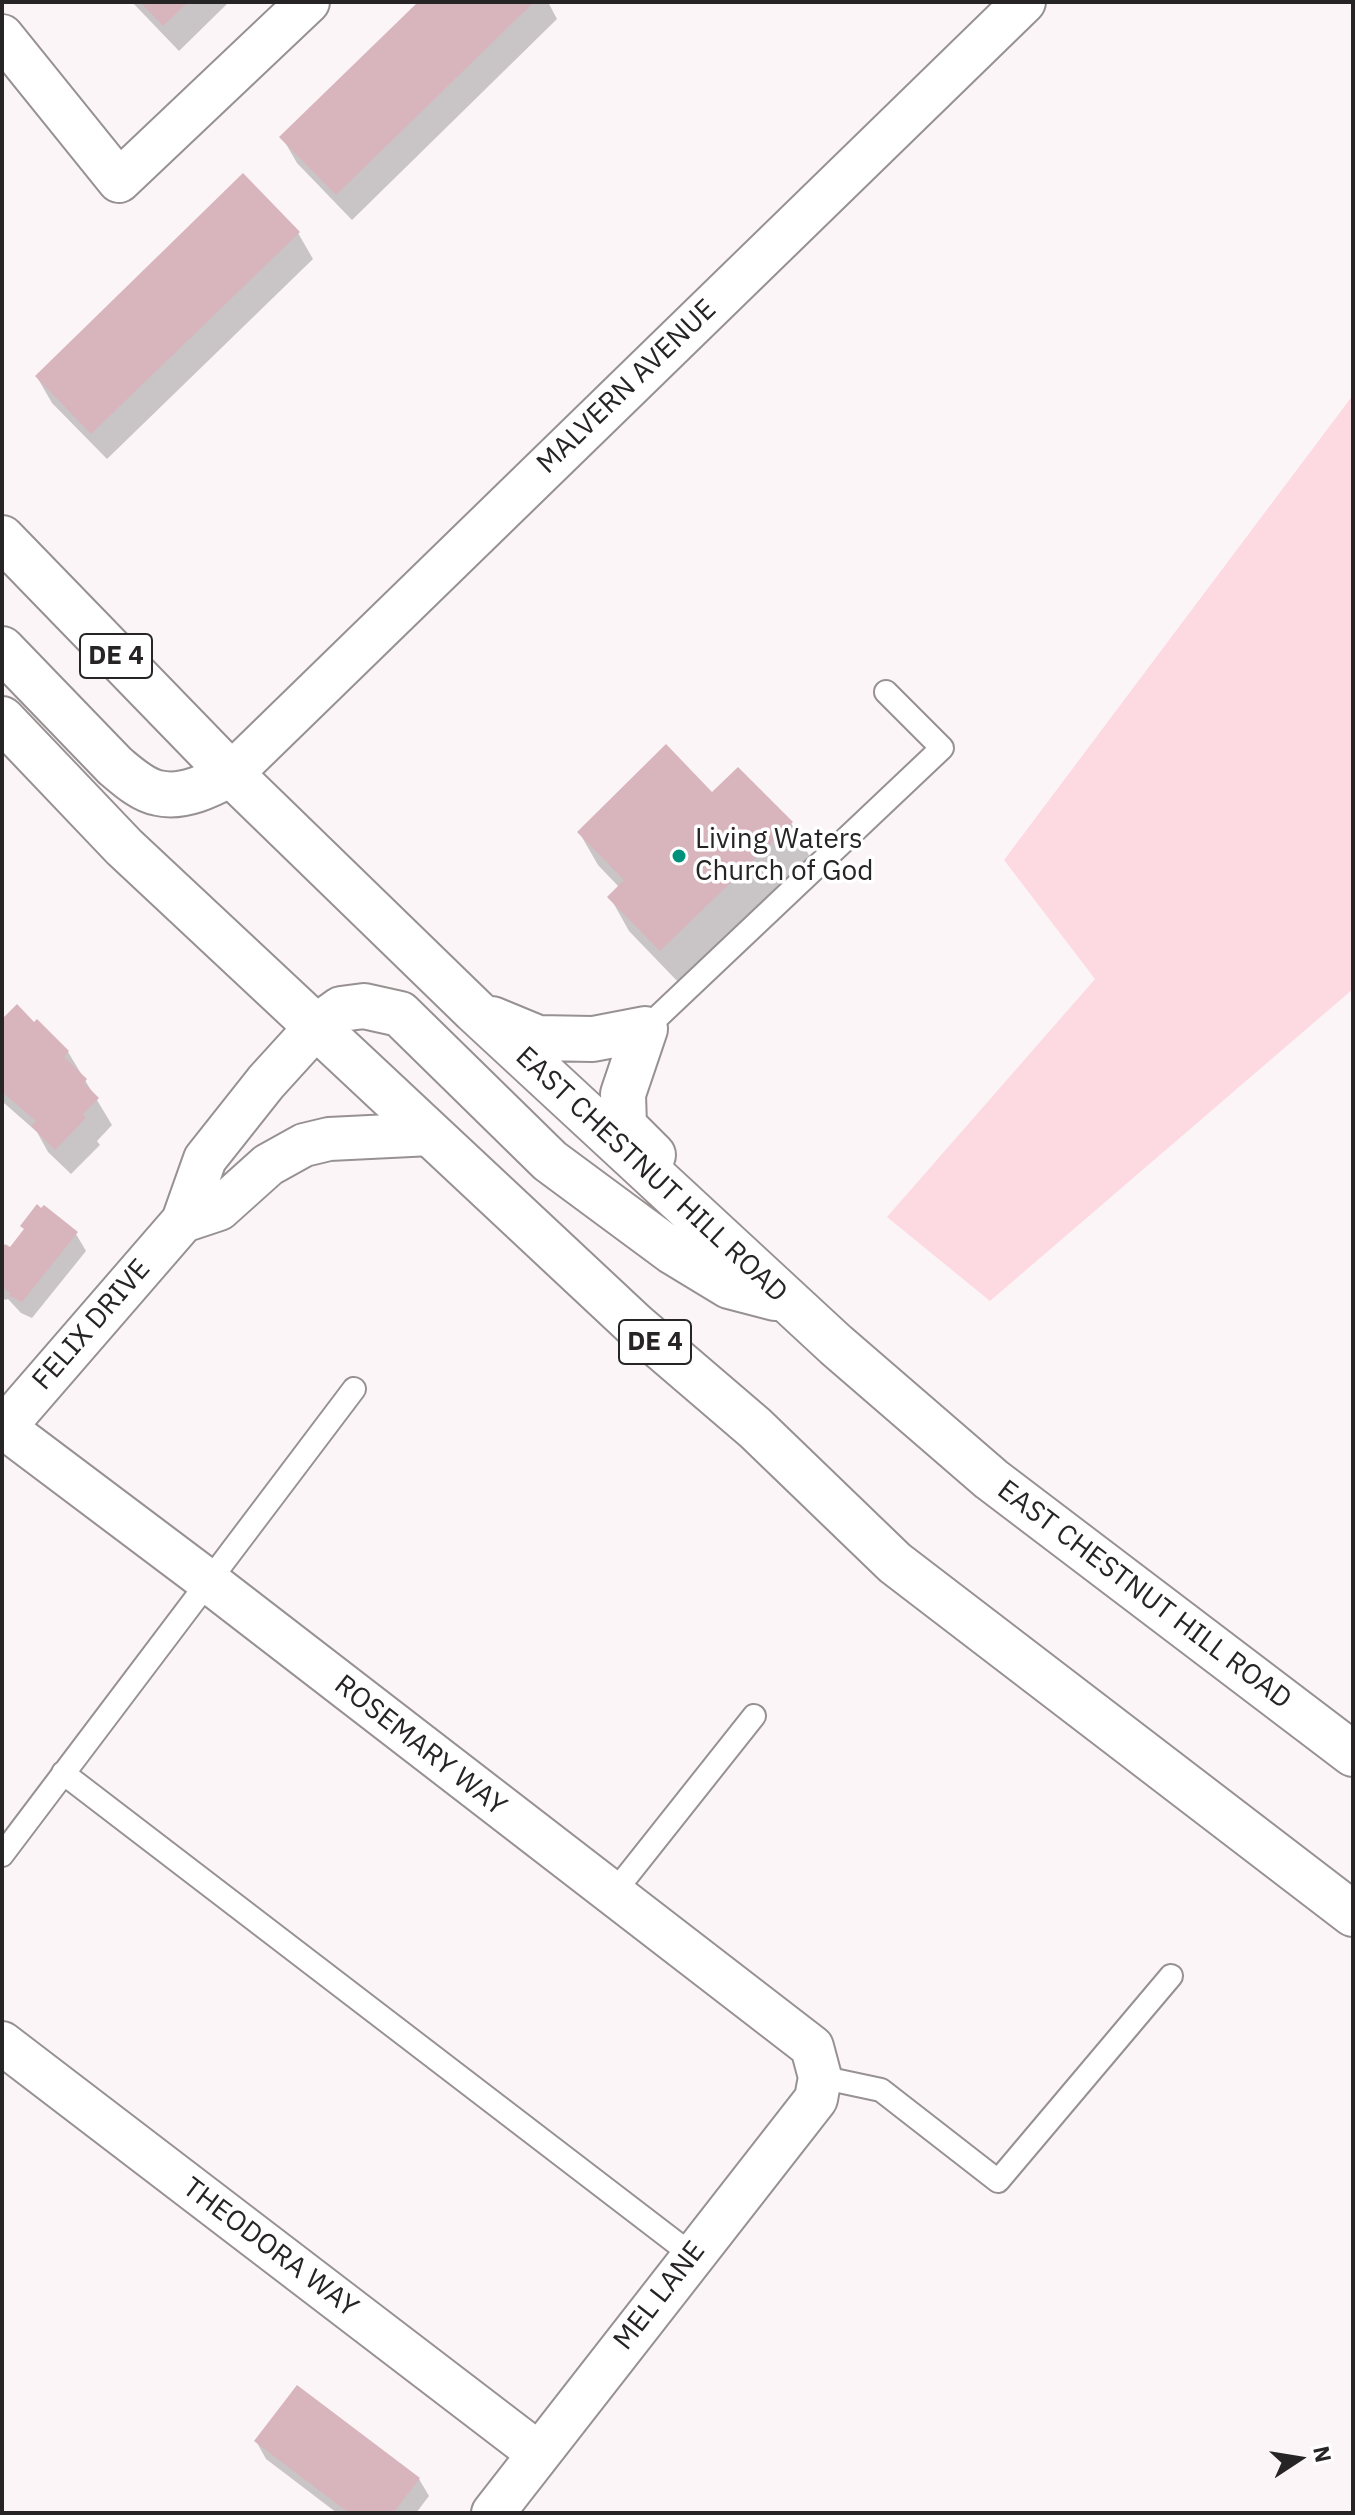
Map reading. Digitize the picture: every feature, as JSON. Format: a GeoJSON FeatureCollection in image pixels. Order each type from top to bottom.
{"type":"FeatureCollection","features":[{"type":"Feature","properties":{"kind":"main road","name":"EAST CHESTNUT HILL ROAD"},"geometry":{"type":"LineString","coordinates":[[2,538],[231,774],[475,1011],[789,1302],[991,1479],[1353,1754]]}},
{"type":"Feature","properties":{"kind":"main road"},"geometry":{"type":"LineString","coordinates":[[2,649],[115,766],[135,782],[158,793],[179,792],[204,788],[231,774]]}},
{"type":"Feature","properties":{"kind":"main road","name":"DE 4"},"geometry":{"type":"LineString","coordinates":[[2,719],[124,847],[636,1326],[755,1428],[895,1563],[1353,1914]]}},
{"type":"Feature","properties":{"kind":"main road"},"geometry":{"type":"LineString","coordinates":[[316,1027],[341,1009],[364,1006],[400,1014],[550,1161],[609,1205],[673,1252],[729,1286],[789,1302]]}},
{"type":"Feature","properties":{"kind":"main road"},"geometry":{"type":"LineString","coordinates":[[475,1011],[538,1038],[593,1039],[645,1029],[623,1094],[624,1126],[742,1240],[789,1302]]}},
{"type":"Feature","properties":{"kind":"street"},"geometry":{"type":"LineString","coordinates":[[2,36],[119,181],[308,2]]}},
{"type":"Feature","properties":{"kind":"street","name":"MALVERN AVENUE"},"geometry":{"type":"LineString","coordinates":[[231,774],[1024,2]]}},
{"type":"Feature","properties":{"kind":"street","name":"FELIX DRIVE"},"geometry":{"type":"LineString","coordinates":[[3,1428],[183,1221],[205,1159],[266,1082],[316,1027]]}},
{"type":"Feature","properties":{"kind":"street","name":"FELIX DRIVE"},"geometry":{"type":"LineString","coordinates":[[183,1221],[219,1209],[268,1165],[304,1145],[372,1136],[431,1134]]}},
{"type":"Feature","properties":{"kind":"street","name":"ROSEMARY WAY"},"geometry":{"type":"LineString","coordinates":[[3,1428],[208,1581],[812,2047],[820,2077]]}},
{"type":"Feature","properties":{"kind":"street","name":"THEODORA WAY"},"geometry":{"type":"LineString","coordinates":[[2,2043],[538,2453]]}},
{"type":"Feature","properties":{"kind":"street","name":"MEL LANE"},"geometry":{"type":"LineString","coordinates":[[493,2513],[816,2099],[820,2077]]}},
{"type":"Feature","properties":{"kind":"lane"},"geometry":{"type":"LineString","coordinates":[[645,1029],[942,748],[886,692]]}},
{"type":"Feature","properties":{"kind":"lane"},"geometry":{"type":"LineString","coordinates":[[2,1855],[354,1389]]}},
{"type":"Feature","properties":{"kind":"lane"},"geometry":{"type":"LineString","coordinates":[[612,1895],[754,1716]]}},
{"type":"Feature","properties":{"kind":"lane"},"geometry":{"type":"LineString","coordinates":[[63,1773],[692,2255]]}},
{"type":"Feature","properties":{"kind":"lane"},"geometry":{"type":"LineString","coordinates":[[820,2077],[881,2090],[998,2181],[1171,1976]]}},
{"type":"Feature","properties":{"kind":"shaded area"},"geometry":{"type":"Polygon","coordinates":[[[1353,395],[1353,989],[990,1301],[887,1217],[1095,979],[1004,860],[1353,395]]]}},
{"type":"Feature","properties":{"kind":"building"},"geometry":{"type":"Polygon","coordinates":[[[140,2],[188,2],[163,26],[140,2]]]}},
{"type":"Feature","properties":{"kind":"building"},"geometry":{"type":"Polygon","coordinates":[[[418,2],[534,2],[336,195],[279,137],[418,2]]]}},
{"type":"Feature","properties":{"kind":"building"},"geometry":{"type":"Polygon","coordinates":[[[243,173],[300,232],[91,434],[35,376],[243,173]]]}},
{"type":"Feature","properties":{"kind":"building","name":"Living Waters Church of God"},"geometry":{"type":"Polygon","coordinates":[[[666,744],[712,792],[738,767],[793,822],[660,951],[607,897],[624,880],[577,832],[666,744]]]}},
{"type":"Feature","properties":{"kind":"building"},"geometry":{"type":"Polygon","coordinates":[[[17,1004],[69,1051],[64,1057],[87,1079],[84,1083],[99,1098],[83,1114],[86,1118],[55,1150],[31,1126],[36,1121],[2,1092],[2,1019],[17,1004]]]}},
{"type":"Feature","properties":{"kind":"building"},"geometry":{"type":"Polygon","coordinates":[[[37,1204],[41,1208],[44,1205],[78,1232],[22,1302],[9,1296],[10,1293],[2,1287],[2,1248],[5,1244],[10,1247],[24,1229],[20,1226],[37,1204]]]}},
{"type":"Feature","properties":{"kind":"building"},"geometry":{"type":"Polygon","coordinates":[[[297,2385],[420,2478],[393,2513],[349,2513],[254,2441],[297,2385]]]}},
{"type":"Feature","properties":{"kind":"place","name":"Living Waters Church of God"},"geometry":{"type":"Point","coordinates":[679,856]}}]}
